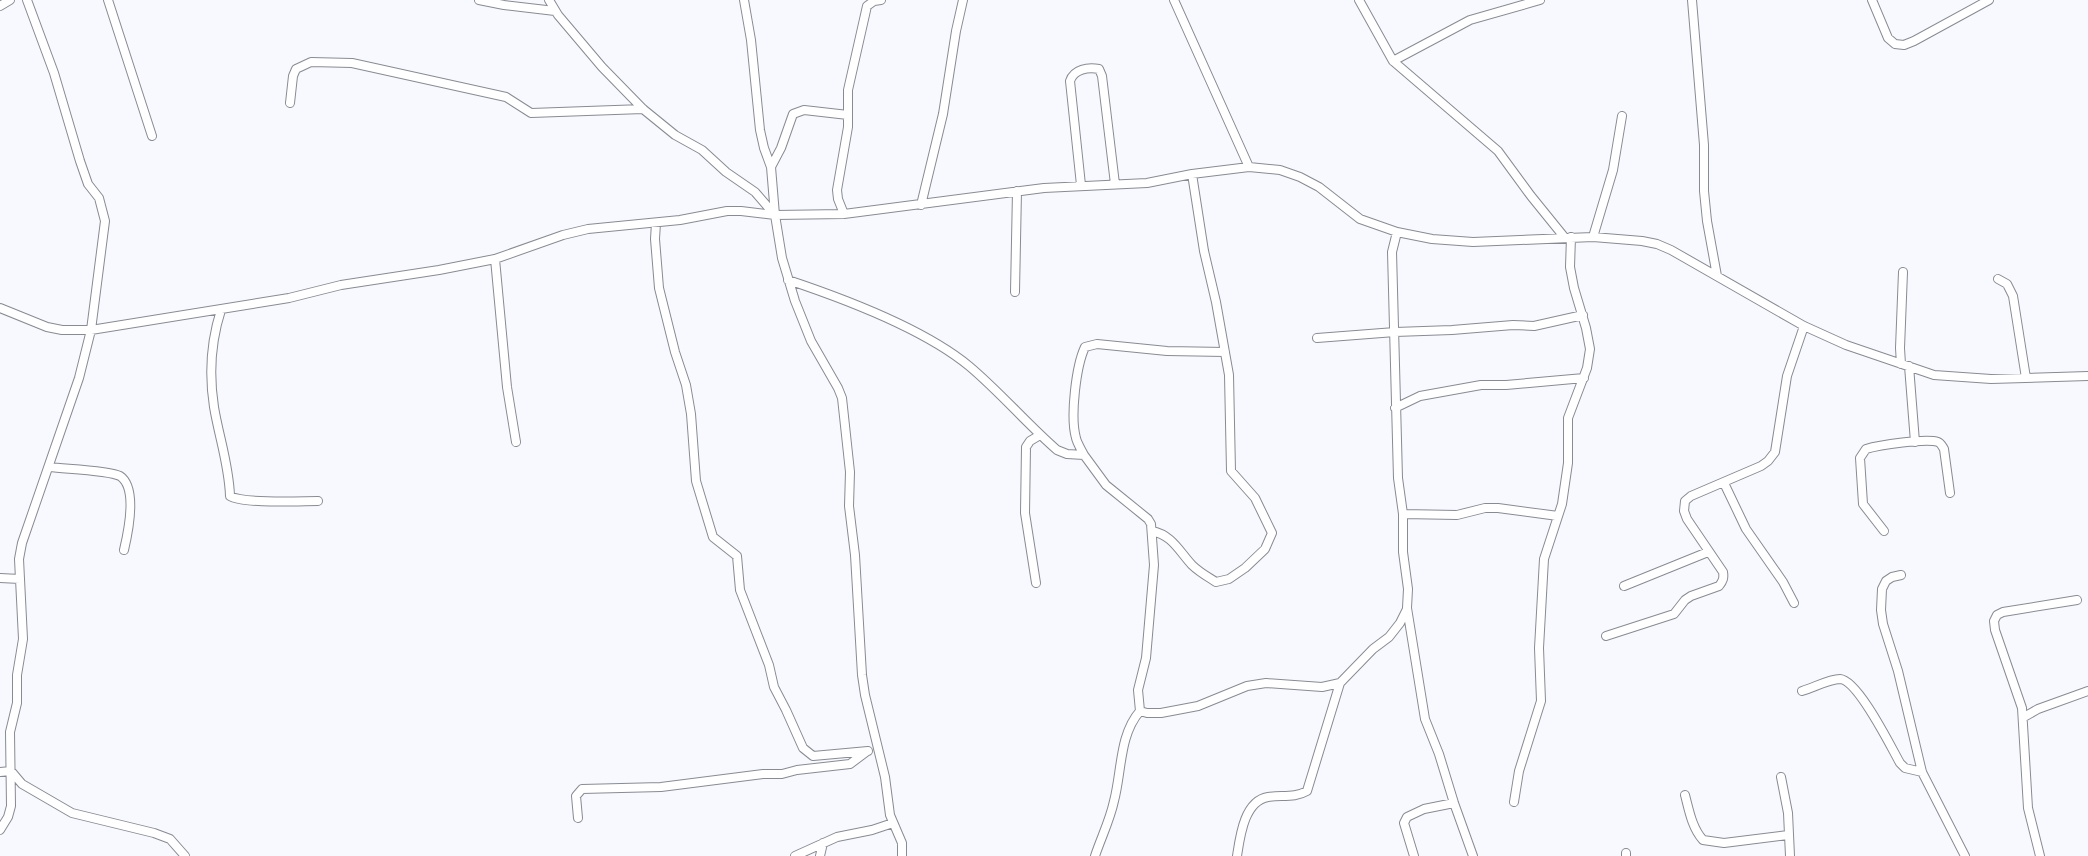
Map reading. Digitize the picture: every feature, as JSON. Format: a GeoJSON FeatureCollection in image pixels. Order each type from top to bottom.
{"type":"FeatureCollection","features":[{"type":"Feature","properties":{"kind":"street"},"geometry":{"type":"LineString","coordinates":[[0,6],[10,0]]}},
{"type":"Feature","properties":{"kind":"street"},"geometry":{"type":"LineString","coordinates":[[0,830],[8,817],[11,806],[10,732],[17,703],[17,675],[23,639],[19,559],[22,543],[50,467],[79,378],[92,330],[105,221],[99,198],[88,184],[54,73],[27,0]]}},
{"type":"Feature","properties":{"kind":"street"},"geometry":{"type":"LineString","coordinates":[[108,0],[152,136]]}},
{"type":"Feature","properties":{"kind":"street"},"geometry":{"type":"LineString","coordinates":[[479,0],[504,5],[555,11]]}},
{"type":"Feature","properties":{"kind":"street"},"geometry":{"type":"LineString","coordinates":[[549,0],[555,11],[602,67],[643,109],[675,135],[702,150],[726,172],[755,192],[775,215]]}},
{"type":"Feature","properties":{"kind":"street"},"geometry":{"type":"LineString","coordinates":[[744,0],[751,40],[760,130],[764,148],[771,167],[775,215],[788,280],[811,341],[838,388],[842,398],[849,465],[849,506],[855,555],[862,675],[876,744],[885,777],[893,824],[902,843],[902,856]]}},
{"type":"Feature","properties":{"kind":"street"},"geometry":{"type":"LineString","coordinates":[[844,214],[838,199],[837,190],[848,127],[848,90],[866,6],[874,1],[881,0]]}},
{"type":"Feature","properties":{"kind":"street"},"geometry":{"type":"LineString","coordinates":[[921,205],[943,114],[956,31],[964,0]]}},
{"type":"Feature","properties":{"kind":"street"},"geometry":{"type":"LineString","coordinates":[[1174,0],[1249,167]]}},
{"type":"Feature","properties":{"kind":"street"},"geometry":{"type":"LineString","coordinates":[[1359,0],[1393,61],[1498,151],[1531,196],[1568,238],[1570,266],[1590,350],[1584,378],[1568,418],[1568,462],[1558,516],[1544,559],[1539,648],[1541,701],[1519,771],[1514,802]]}},
{"type":"Feature","properties":{"kind":"street"},"geometry":{"type":"LineString","coordinates":[[1393,61],[1470,20],[1540,0]]}},
{"type":"Feature","properties":{"kind":"street"},"geometry":{"type":"LineString","coordinates":[[1692,0],[1704,145],[1704,191],[1707,221],[1717,276]]}},
{"type":"Feature","properties":{"kind":"street"},"geometry":{"type":"LineString","coordinates":[[1872,0],[1888,38],[1895,44],[1904,45],[1989,0]]}},
{"type":"Feature","properties":{"kind":"street"},"geometry":{"type":"LineString","coordinates":[[290,104],[293,76],[296,69],[311,62],[323,61],[352,63],[472,89],[506,98],[531,113],[643,109]]}},
{"type":"Feature","properties":{"kind":"street"},"geometry":{"type":"LineString","coordinates":[[1082,185],[1070,81],[1072,75],[1076,71],[1095,68],[1099,69],[1102,76],[1115,184]]}},
{"type":"Feature","properties":{"kind":"street"},"geometry":{"type":"LineString","coordinates":[[771,167],[781,148],[790,118],[793,114],[798,111],[811,110],[848,115]]}},
{"type":"Feature","properties":{"kind":"street"},"geometry":{"type":"LineString","coordinates":[[1593,237],[1615,159],[1622,116]]}},
{"type":"Feature","properties":{"kind":"street"},"geometry":{"type":"LineString","coordinates":[[0,308],[47,327],[62,330],[92,330],[221,310],[289,298],[341,285],[439,270],[495,259],[563,235],[588,229],[656,223],[727,211],[775,215],[844,214],[921,205],[1017,191],[1082,185],[1147,183],[1192,174],[1249,167],[1280,170],[1300,177],[1319,187],[1360,218],[1375,226],[1397,232],[1452,242],[1593,237],[1642,241],[1657,244],[1717,276],[1804,326],[1846,345],[1934,375],[1949,377],[2026,378],[2088,376]]}},
{"type":"Feature","properties":{"kind":"street"},"geometry":{"type":"LineString","coordinates":[[1152,531],[1162,533],[1173,540],[1193,567],[1216,582],[1229,580],[1266,549],[1272,533],[1255,498],[1236,476],[1230,465],[1230,385],[1225,352],[1204,251],[1192,174]]}},
{"type":"Feature","properties":{"kind":"street"},"geometry":{"type":"LineString","coordinates":[[1015,292],[1017,191]]}},
{"type":"Feature","properties":{"kind":"street"},"geometry":{"type":"LineString","coordinates":[[656,223],[655,239],[659,288],[675,352],[686,385],[691,414],[695,474],[713,536],[737,556],[740,590],[745,605],[769,665],[774,687],[803,748],[813,756],[868,751]]}},
{"type":"Feature","properties":{"kind":"street"},"geometry":{"type":"LineString","coordinates":[[1397,232],[1392,252],[1395,332],[1395,408],[1398,478],[1403,514],[1404,552],[1408,589],[1407,608],[1425,719],[1439,754],[1472,856]]}},
{"type":"Feature","properties":{"kind":"street"},"geometry":{"type":"LineString","coordinates":[[495,259],[507,387],[516,442]]}},
{"type":"Feature","properties":{"kind":"street"},"geometry":{"type":"LineString","coordinates":[[1903,272],[1900,348],[1905,365],[1915,442]]}},
{"type":"Feature","properties":{"kind":"street"},"geometry":{"type":"LineString","coordinates":[[1998,279],[2007,284],[2013,296],[2026,378]]}},
{"type":"Feature","properties":{"kind":"street"},"geometry":{"type":"LineString","coordinates":[[788,280],[829,293],[881,316],[940,347],[968,365],[1057,450],[1067,454],[1084,455]]}},
{"type":"Feature","properties":{"kind":"street"},"geometry":{"type":"LineString","coordinates":[[221,310],[214,332],[211,362],[214,407],[229,476],[230,496],[234,498],[256,500],[318,501]]}},
{"type":"Feature","properties":{"kind":"street"},"geometry":{"type":"LineString","coordinates":[[1317,338],[1513,325],[1534,326],[1582,315]]}},
{"type":"Feature","properties":{"kind":"street"},"geometry":{"type":"LineString","coordinates":[[1606,636],[1674,614],[1685,600],[1691,596],[1719,586],[1724,577],[1723,572],[1687,519],[1684,511],[1685,501],[1691,496],[1724,483],[1760,466],[1768,461],[1775,452],[1788,376],[1804,326]]}},
{"type":"Feature","properties":{"kind":"street"},"geometry":{"type":"LineString","coordinates":[[1095,856],[1114,801],[1123,751],[1133,719],[1140,710],[1138,690],[1146,658],[1154,565],[1152,531],[1148,519],[1106,485],[1084,455],[1076,438],[1074,415],[1075,392],[1083,352],[1085,347],[1097,344],[1167,351],[1225,352]]}},
{"type":"Feature","properties":{"kind":"street"},"geometry":{"type":"LineString","coordinates":[[1395,408],[1420,396],[1481,385],[1584,378]]}},
{"type":"Feature","properties":{"kind":"street"},"geometry":{"type":"LineString","coordinates":[[1036,583],[1025,513],[1026,447],[1030,441],[1040,435]]}},
{"type":"Feature","properties":{"kind":"street"},"geometry":{"type":"LineString","coordinates":[[1884,531],[1863,504],[1860,458],[1862,452],[1872,447],[1915,442],[1936,441],[1941,443],[1944,449],[1950,493]]}},
{"type":"Feature","properties":{"kind":"street"},"geometry":{"type":"LineString","coordinates":[[50,467],[110,473],[120,477],[128,486],[130,505],[128,531],[124,550]]}},
{"type":"Feature","properties":{"kind":"street"},"geometry":{"type":"LineString","coordinates":[[1724,483],[1746,529],[1783,582],[1794,603]]}},
{"type":"Feature","properties":{"kind":"street"},"geometry":{"type":"LineString","coordinates":[[1403,514],[1457,515],[1485,508],[1498,508],[1558,516]]}},
{"type":"Feature","properties":{"kind":"street"},"geometry":{"type":"LineString","coordinates":[[1624,586],[1708,552]]}},
{"type":"Feature","properties":{"kind":"street"},"geometry":{"type":"LineString","coordinates":[[1901,575],[1892,577],[1886,581],[1882,589],[1880,610],[1883,624],[1898,671],[1922,772],[1965,856]]}},
{"type":"Feature","properties":{"kind":"street"},"geometry":{"type":"LineString","coordinates":[[0,578],[20,579]]}},
{"type":"Feature","properties":{"kind":"street"},"geometry":{"type":"LineString","coordinates":[[2040,856],[2028,808],[2024,717],[2019,695],[1995,630],[1994,621],[1997,615],[2077,600]]}},
{"type":"Feature","properties":{"kind":"street"},"geometry":{"type":"LineString","coordinates":[[1237,856],[1243,822],[1250,811],[1262,799],[1300,795],[1307,791],[1340,683],[1373,649],[1389,637],[1400,623],[1407,608]]}},
{"type":"Feature","properties":{"kind":"street"},"geometry":{"type":"LineString","coordinates":[[1802,691],[1835,680],[1846,681],[1856,690],[1873,714],[1900,763],[1905,768],[1922,772]]}},
{"type":"Feature","properties":{"kind":"street"},"geometry":{"type":"LineString","coordinates":[[1140,710],[1146,713],[1161,713],[1198,706],[1247,686],[1266,683],[1322,687],[1340,683]]}},
{"type":"Feature","properties":{"kind":"street"},"geometry":{"type":"LineString","coordinates":[[2024,717],[2038,709],[2088,691]]}},
{"type":"Feature","properties":{"kind":"street"},"geometry":{"type":"LineString","coordinates":[[578,818],[576,796],[582,789],[661,787],[763,774],[782,774],[797,770],[850,764],[876,744]]}},
{"type":"Feature","properties":{"kind":"street"},"geometry":{"type":"LineString","coordinates":[[0,772],[11,771]]}},
{"type":"Feature","properties":{"kind":"street"},"geometry":{"type":"LineString","coordinates":[[11,771],[22,784],[72,813],[154,833],[170,839],[186,856]]}},
{"type":"Feature","properties":{"kind":"street"},"geometry":{"type":"LineString","coordinates":[[1782,777],[1787,808],[1790,856]]}},
{"type":"Feature","properties":{"kind":"street"},"geometry":{"type":"LineString","coordinates":[[1685,795],[1692,820],[1702,840],[1724,843],[1788,835]]}},
{"type":"Feature","properties":{"kind":"street"},"geometry":{"type":"LineString","coordinates":[[1414,856],[1404,823],[1407,817],[1424,809],[1454,803]]}},
{"type":"Feature","properties":{"kind":"street"},"geometry":{"type":"LineString","coordinates":[[795,856],[837,837],[893,824]]}},
{"type":"Feature","properties":{"kind":"street"},"geometry":{"type":"LineString","coordinates":[[820,856],[822,843]]}}]}
